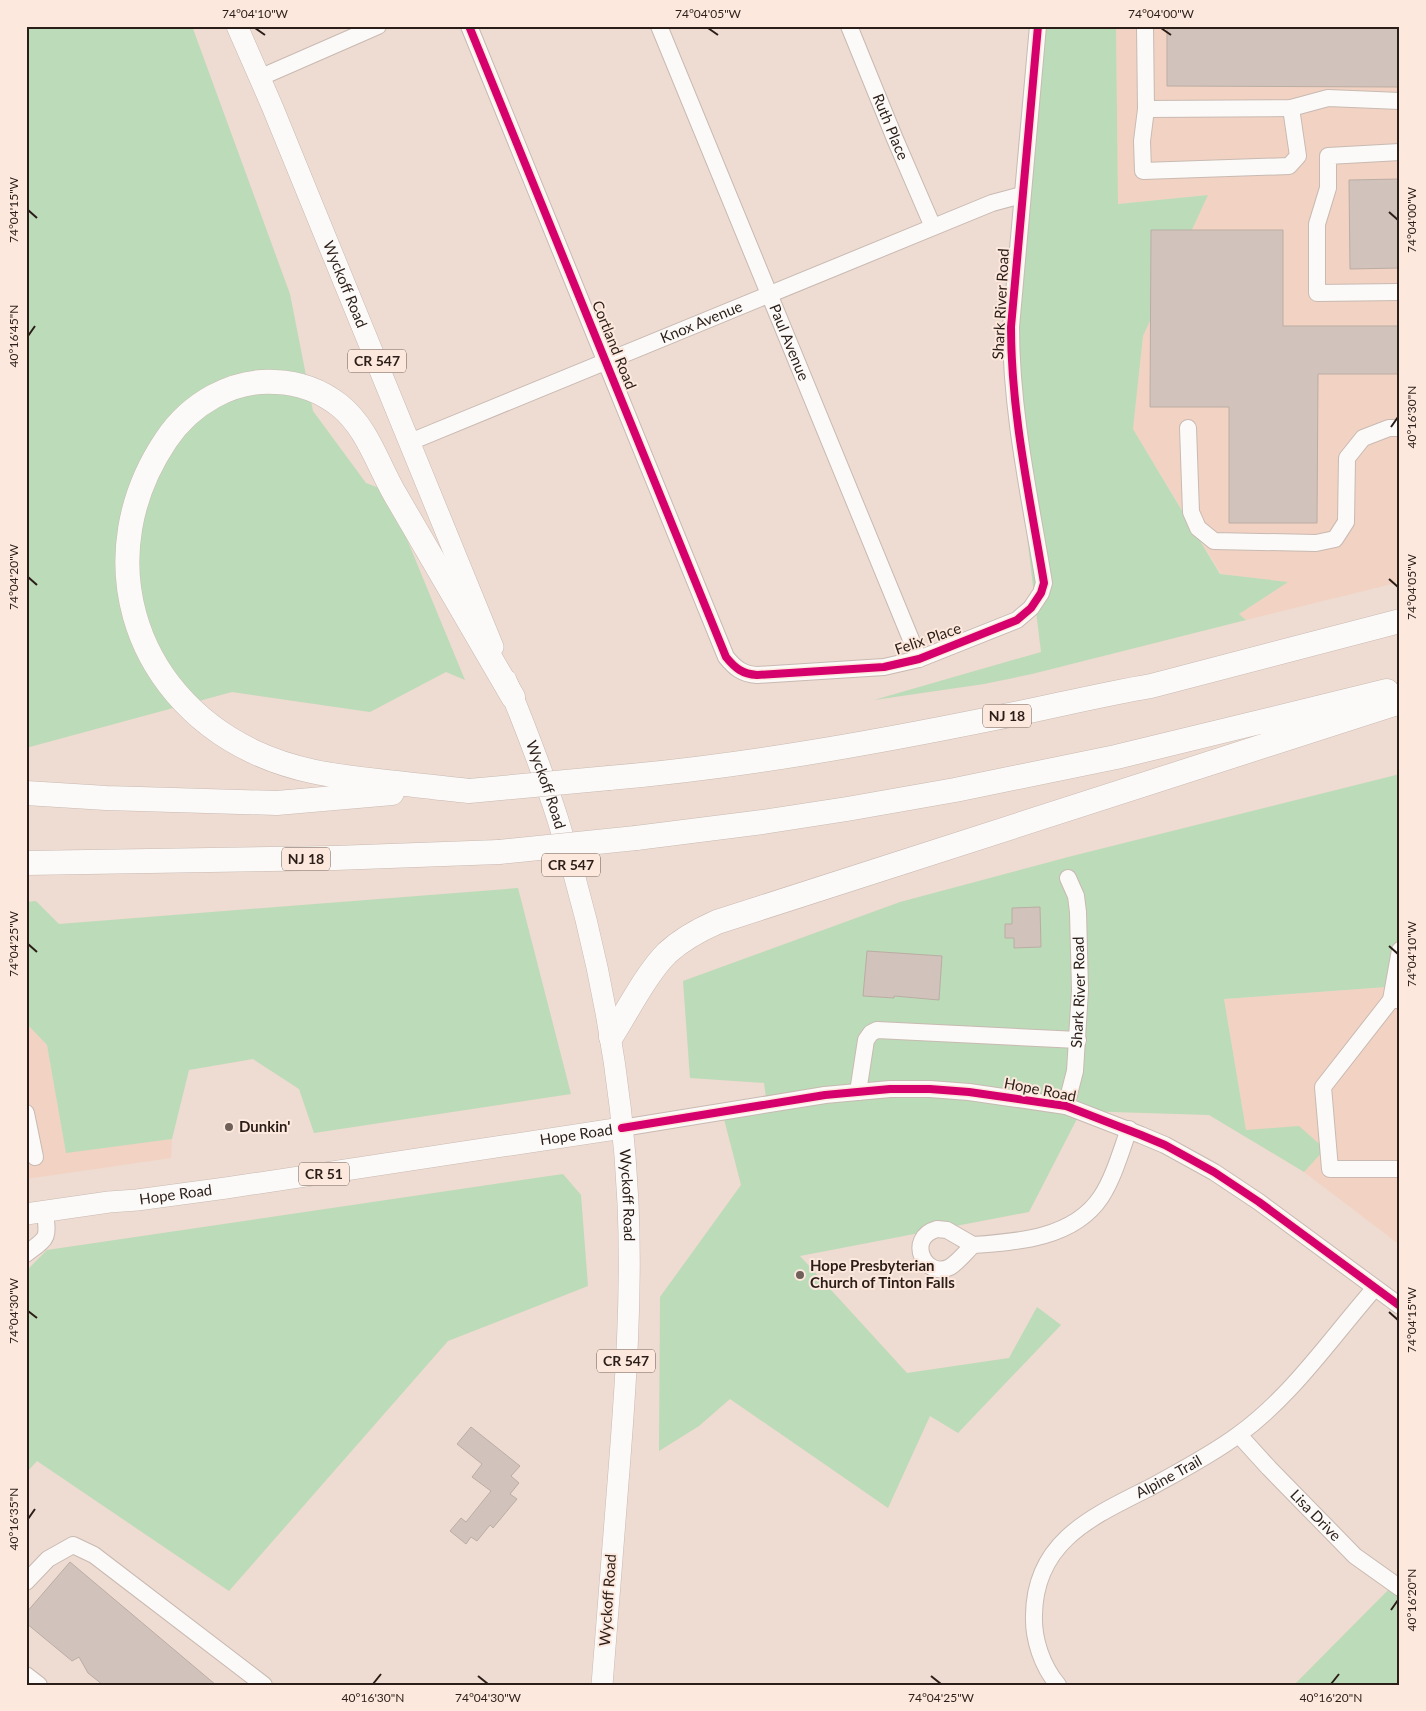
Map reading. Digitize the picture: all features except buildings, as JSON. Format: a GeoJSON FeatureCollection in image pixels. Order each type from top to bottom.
{"type":"FeatureCollection","features":[{"type":"Feature","properties":{"kind":"highway"},"geometry":{"type":"LineString","coordinates":[[443,788],[327,775],[300,770],[255,753],[232,741],[210,727],[171,688],[156,666],[137,623],[128,579],[127,548],[131,518],[138,492],[154,457],[170,433],[190,412],[209,398],[226,390],[256,382],[287,382],[306,387],[324,395],[340,406],[353,419],[364,435],[393,492],[513,697]]}},
{"type":"Feature","properties":{"kind":"highway","name":"NJ 18"},"geometry":{"type":"LineString","coordinates":[[26,793],[106,798],[277,803],[443,788],[469,790],[641,775],[759,760],[880,741],[987,720],[1112,692],[1151,686],[1400,621]]}},
{"type":"Feature","properties":{"kind":"highway","name":"NJ 18"},"geometry":{"type":"LineString","coordinates":[[26,862],[335,858],[500,852],[636,838],[782,819],[955,790],[1116,757],[1400,688]]}},
{"type":"Feature","properties":{"kind":"highway"},"geometry":{"type":"LineString","coordinates":[[611,1037],[655,967],[667,953],[676,945],[717,922],[1400,702]]}},
{"type":"Feature","properties":{"kind":"main road","name":"Wyckoff Road"},"geometry":{"type":"LineString","coordinates":[[237,26],[276,116],[513,697],[561,828],[599,973],[611,1037],[622,1128],[628,1204],[629,1314],[602,1685]]}},
{"type":"Feature","properties":{"kind":"main road","name":"Hope Road"},"geometry":{"type":"LineString","coordinates":[[36,1213],[226,1188],[622,1128]]}},
{"type":"Feature","properties":{"kind":"street"},"geometry":{"type":"LineString","coordinates":[[259,78],[378,26]]}},
{"type":"Feature","properties":{"kind":"street","name":"Cortland Road"},"geometry":{"type":"LineString","coordinates":[[469,26],[726,658],[738,670]]}},
{"type":"Feature","properties":{"kind":"street","name":"Paul Avenue"},"geometry":{"type":"LineString","coordinates":[[659,26],[845,483],[919,659]]}},
{"type":"Feature","properties":{"kind":"street","name":"Ruth Place"},"geometry":{"type":"LineString","coordinates":[[849,26],[933,227]]}},
{"type":"Feature","properties":{"kind":"street","name":"Shark River Road"},"geometry":{"type":"LineString","coordinates":[[1038,26],[1012,310],[1011,365],[1016,414],[1044,583]]}},
{"type":"Feature","properties":{"kind":"street"},"geometry":{"type":"LineString","coordinates":[[1145,26],[1146,109],[1142,141],[1143,171],[1289,166],[1298,156],[1291,108]]}},
{"type":"Feature","properties":{"kind":"street"},"geometry":{"type":"LineString","coordinates":[[1146,109],[1291,108],[1328,98],[1400,101]]}},
{"type":"Feature","properties":{"kind":"street"},"geometry":{"type":"LineString","coordinates":[[1400,152],[1328,156],[1328,188],[1316,224],[1316,273],[1317,293],[1400,292]]}},
{"type":"Feature","properties":{"kind":"street","name":"Knox Avenue"},"geometry":{"type":"LineString","coordinates":[[410,442],[992,203],[1022,195]]}},
{"type":"Feature","properties":{"kind":"street"},"geometry":{"type":"LineString","coordinates":[[1188,428],[1191,512],[1198,528],[1214,541],[1316,543],[1335,539],[1346,522],[1347,458],[1363,438],[1389,428],[1400,428]]}},
{"type":"Feature","properties":{"kind":"street","name":"Felix Place"},"geometry":{"type":"LineString","coordinates":[[738,670],[757,675],[884,667],[919,659],[1016,620],[1031,608],[1041,593],[1044,583]]}},
{"type":"Feature","properties":{"kind":"street","name":"Shark River Road"},"geometry":{"type":"LineString","coordinates":[[1066,1106],[1075,1071],[1080,990],[1078,912],[1076,896],[1068,878]]}},
{"type":"Feature","properties":{"kind":"street"},"geometry":{"type":"LineString","coordinates":[[1400,950],[1395,1000],[1323,1086],[1330,1168],[1400,1169]]}},
{"type":"Feature","properties":{"kind":"street"},"geometry":{"type":"LineString","coordinates":[[858,1092],[866,1040],[871,1033],[877,1030],[1078,1040]]}},
{"type":"Feature","properties":{"kind":"street","name":"Hope Road"},"geometry":{"type":"LineString","coordinates":[[622,1128],[825,1095],[890,1089],[930,1089],[969,1092],[1066,1106],[1129,1129],[1214,1172],[1259,1202],[1374,1289],[1400,1306]]}},
{"type":"Feature","properties":{"kind":"street"},"geometry":{"type":"LineString","coordinates":[[26,1113],[34,1157]]}},
{"type":"Feature","properties":{"kind":"street"},"geometry":{"type":"LineString","coordinates":[[974,1246],[1019,1240],[1062,1230],[1077,1222],[1092,1209],[1102,1196],[1129,1129]]}},
{"type":"Feature","properties":{"kind":"street"},"geometry":{"type":"LineString","coordinates":[[26,1254],[44,1240],[47,1234],[36,1213]]}},
{"type":"Feature","properties":{"kind":"street","name":"Alpine Trail"},"geometry":{"type":"LineString","coordinates":[[1058,1685],[1045,1665],[1040,1652],[1034,1621],[1036,1592],[1040,1578],[1050,1558],[1064,1540],[1094,1516],[1158,1483],[1239,1435],[1288,1390],[1374,1289]]}},
{"type":"Feature","properties":{"kind":"street","name":"Lisa Drive"},"geometry":{"type":"LineString","coordinates":[[1239,1435],[1275,1475],[1355,1556],[1400,1588]]}},
{"type":"Feature","properties":{"kind":"street"},"geometry":{"type":"LineString","coordinates":[[26,1582],[48,1558],[73,1545],[94,1555],[264,1685]]}},
{"type":"Feature","properties":{"kind":"street"},"geometry":{"type":"LineString","coordinates":[[26,1675],[39,1685]]}},
{"type":"Feature","properties":{"kind":"shaded area"},"geometry":{"type":"Polygon","coordinates":[[[1116,26],[1400,26],[1400,582],[1246,620],[1239,614],[1287,582],[1221,574],[1133,429],[1143,336],[1208,195],[1118,204],[1116,26]]]}},
{"type":"Feature","properties":{"kind":"shaded area"},"geometry":{"type":"Polygon","coordinates":[[[1400,986],[1400,1245],[1304,1172],[1324,1149],[1246,1130],[1224,999],[1400,986]]]}},
{"type":"Feature","properties":{"kind":"shaded area"},"geometry":{"type":"Polygon","coordinates":[[[26,1023],[47,1045],[66,1152],[172,1139],[171,1158],[26,1179],[26,1023]]]}},
{"type":"Feature","properties":{"kind":"green space"},"geometry":{"type":"Polygon","coordinates":[[[26,26],[192,26],[290,294],[313,411],[366,483],[387,491],[465,680],[446,672],[370,712],[232,692],[26,748],[26,26]]]}},
{"type":"Feature","properties":{"kind":"green space"},"geometry":{"type":"Polygon","coordinates":[[[1037,26],[1116,26],[1118,204],[1208,195],[1143,336],[1133,429],[1220,574],[1288,582],[1239,614],[1246,620],[1032,674],[984,684],[874,700],[1041,652],[1010,396],[1037,26]]]}},
{"type":"Feature","properties":{"kind":"green space"},"geometry":{"type":"Polygon","coordinates":[[[1400,774],[1400,986],[1224,999],[1246,1130],[1299,1126],[1325,1149],[1304,1172],[1209,1115],[1081,1111],[1029,1212],[800,1256],[907,1373],[1009,1358],[1037,1307],[1061,1325],[958,1433],[930,1416],[888,1508],[730,1399],[699,1426],[659,1451],[660,1297],[741,1185],[723,1115],[767,1105],[764,1083],[690,1078],[683,981],[900,902],[1072,856],[1400,774]]]}},
{"type":"Feature","properties":{"kind":"green space"},"geometry":{"type":"Polygon","coordinates":[[[518,888],[571,1094],[314,1133],[299,1089],[253,1059],[189,1070],[172,1139],[66,1153],[47,1045],[26,1023],[26,902],[36,901],[59,924],[518,888]]]}},
{"type":"Feature","properties":{"kind":"green space"},"geometry":{"type":"Polygon","coordinates":[[[563,1174],[581,1195],[588,1286],[448,1341],[229,1591],[37,1461],[26,1473],[26,1271],[47,1250],[563,1174]]]}},
{"type":"Feature","properties":{"kind":"green space"},"geometry":{"type":"Polygon","coordinates":[[[1400,1578],[1400,1685],[1294,1685],[1400,1578]]]}},
{"type":"Feature","properties":{"kind":"cycle path"},"geometry":{"type":"LineString","coordinates":[[469,26],[726,657],[739,670],[757,675],[884,667],[919,659],[1017,620],[1031,608],[1041,593],[1044,583],[1027,487],[1014,391],[1011,327],[1038,26]]}},
{"type":"Feature","properties":{"kind":"cycle path"},"geometry":{"type":"LineString","coordinates":[[622,1128],[825,1095],[890,1089],[930,1089],[969,1092],[1066,1106],[1165,1145],[1214,1172],[1259,1202],[1400,1306]]}},
{"type":"Feature","properties":{"kind":"place","name":"Dunkin'"},"geometry":{"type":"Point","coordinates":[229,1127]}},
{"type":"Feature","properties":{"kind":"place","name":"Hope Presbyterian Church of Tinton Falls"},"geometry":{"type":"Point","coordinates":[800,1275]}}]}
